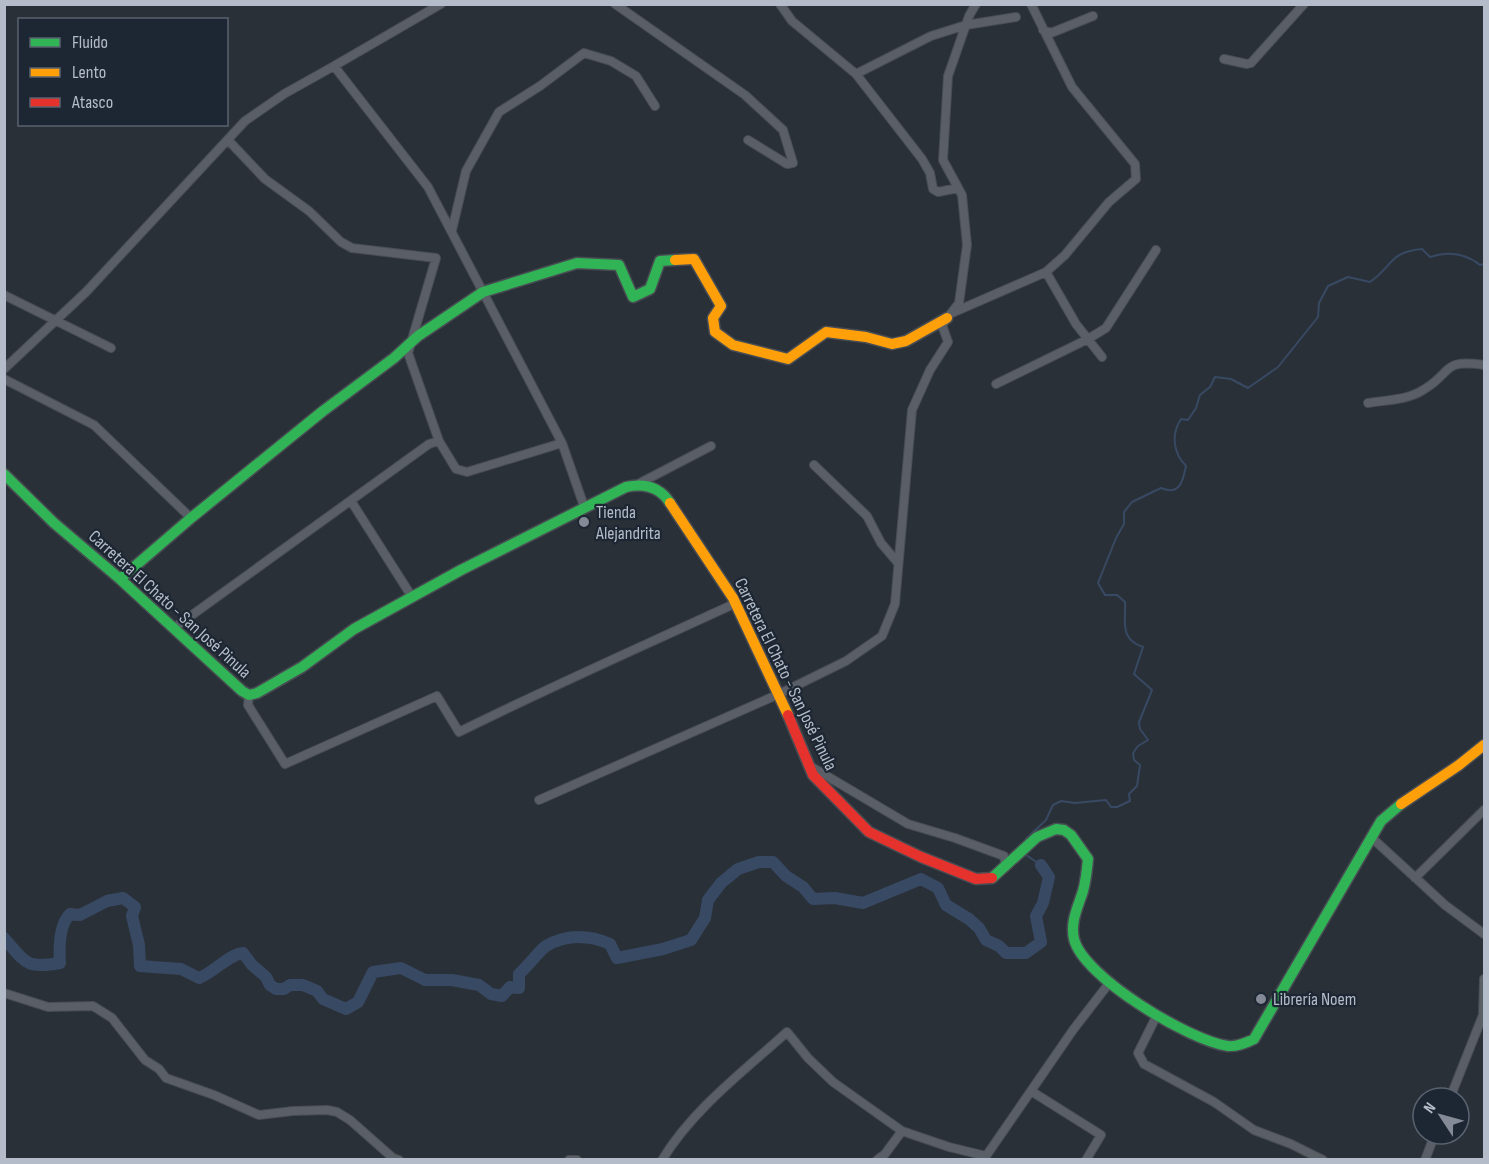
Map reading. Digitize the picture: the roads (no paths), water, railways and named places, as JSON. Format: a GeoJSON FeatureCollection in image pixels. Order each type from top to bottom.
{"type":"FeatureCollection","features":[{"type":"Feature","properties":{"kind":"main road"},"geometry":{"type":"LineString","coordinates":[[120,579],[322,411],[410,343],[483,292],[577,263],[619,265],[633,297],[650,289],[660,261],[694,259],[721,306],[712,318],[716,332],[733,345],[788,359],[825,332],[866,337],[892,344],[906,341],[949,316]]}},
{"type":"Feature","properties":{"kind":"main road","name":"Carretera El Chato - San José Pinula"},"geometry":{"type":"LineString","coordinates":[[8,477],[54,523],[249,695],[257,693],[302,667],[354,629],[461,570],[626,487],[639,483],[654,486],[668,498],[736,603],[779,694],[813,775],[868,832],[976,879],[993,878],[1039,834],[1051,828],[1062,828],[1071,835],[1088,859],[1085,882],[1073,917],[1072,931],[1085,961],[1110,982],[1157,1015],[1216,1044],[1228,1047],[1241,1045],[1254,1039],[1381,821],[1394,808],[1458,768],[1485,745]]}},
{"type":"Feature","properties":{"kind":"street"},"geometry":{"type":"LineString","coordinates":[[4,369],[56,322],[117,260],[245,121],[284,94],[441,4]]}},
{"type":"Feature","properties":{"kind":"street"},"geometry":{"type":"LineString","coordinates":[[615,4],[745,95],[783,130],[793,163],[787,164],[748,140]]}},
{"type":"Feature","properties":{"kind":"street"},"geometry":{"type":"LineString","coordinates":[[780,4],[792,21],[856,74],[922,159],[930,173],[933,189],[938,192],[958,188]]}},
{"type":"Feature","properties":{"kind":"street"},"geometry":{"type":"LineString","coordinates":[[539,800],[779,694],[846,661],[882,636],[895,604],[912,410],[930,370],[948,342],[942,325],[959,303],[967,244],[962,195],[943,160],[948,76],[976,4]]}},
{"type":"Feature","properties":{"kind":"street"},"geometry":{"type":"LineString","coordinates":[[949,316],[1046,272],[1065,255],[1109,202],[1136,179],[1135,164],[1072,87],[1031,4]]}},
{"type":"Feature","properties":{"kind":"street"},"geometry":{"type":"LineString","coordinates":[[1224,59],[1251,63],[1304,4]]}},
{"type":"Feature","properties":{"kind":"street"},"geometry":{"type":"LineString","coordinates":[[1043,30],[1052,33],[1093,16]]}},
{"type":"Feature","properties":{"kind":"street"},"geometry":{"type":"LineString","coordinates":[[856,74],[931,36],[966,25],[1016,17]]}},
{"type":"Feature","properties":{"kind":"street"},"geometry":{"type":"LineString","coordinates":[[452,230],[466,171],[499,112],[540,86],[584,53],[611,61],[636,76],[655,106]]}},
{"type":"Feature","properties":{"kind":"street"},"geometry":{"type":"LineString","coordinates":[[334,66],[428,186],[562,443],[585,509]]}},
{"type":"Feature","properties":{"kind":"street"},"geometry":{"type":"LineString","coordinates":[[228,140],[265,179],[309,211],[341,242],[352,248],[436,258],[408,353],[439,441],[456,469],[467,472],[562,443]]}},
{"type":"Feature","properties":{"kind":"street"},"geometry":{"type":"LineString","coordinates":[[996,384],[1106,328],[1156,250]]}},
{"type":"Feature","properties":{"kind":"street"},"geometry":{"type":"LineString","coordinates":[[1046,272],[1076,324],[1102,357]]}},
{"type":"Feature","properties":{"kind":"street"},"geometry":{"type":"LineString","coordinates":[[4,295],[111,348]]}},
{"type":"Feature","properties":{"kind":"street"},"geometry":{"type":"LineString","coordinates":[[1368,403],[1403,398],[1423,390],[1448,367],[1459,363],[1485,365]]}},
{"type":"Feature","properties":{"kind":"street"},"geometry":{"type":"LineString","coordinates":[[4,379],[94,425],[191,518]]}},
{"type":"Feature","properties":{"kind":"street"},"geometry":{"type":"LineString","coordinates":[[174,628],[429,444],[439,441]]}},
{"type":"Feature","properties":{"kind":"street"},"geometry":{"type":"LineString","coordinates":[[639,483],[711,446]]}},
{"type":"Feature","properties":{"kind":"street"},"geometry":{"type":"LineString","coordinates":[[814,465],[867,516],[881,543],[898,563]]}},
{"type":"Feature","properties":{"kind":"street"},"geometry":{"type":"LineString","coordinates":[[4,491],[8,477]]}},
{"type":"Feature","properties":{"kind":"street"},"geometry":{"type":"LineString","coordinates":[[351,501],[412,597]]}},
{"type":"Feature","properties":{"kind":"street"},"geometry":{"type":"LineString","coordinates":[[249,695],[248,705],[285,764],[437,696],[459,732],[527,698],[736,603]]}},
{"type":"Feature","properties":{"kind":"street"},"geometry":{"type":"LineString","coordinates":[[809,766],[908,824],[1004,856],[1009,864]]}},
{"type":"Feature","properties":{"kind":"street"},"geometry":{"type":"LineString","coordinates":[[1415,878],[1485,810]]}},
{"type":"Feature","properties":{"kind":"street"},"geometry":{"type":"LineString","coordinates":[[1371,837],[1445,905],[1485,934]]}},
{"type":"Feature","properties":{"kind":"street"},"geometry":{"type":"LineString","coordinates":[[1455,1086],[1483,1015],[1485,979]]}},
{"type":"Feature","properties":{"kind":"street"},"geometry":{"type":"LineString","coordinates":[[662,1160],[670,1146],[691,1122],[733,1080],[787,1032],[808,1058],[833,1082],[902,1131],[985,1158],[1110,982]]}},
{"type":"Feature","properties":{"kind":"street"},"geometry":{"type":"LineString","coordinates":[[4,993],[48,1007],[93,1006],[112,1018],[145,1060],[159,1069],[166,1078],[214,1095],[259,1115],[293,1111],[337,1112],[350,1120],[393,1158],[399,1160]]}},
{"type":"Feature","properties":{"kind":"street"},"geometry":{"type":"LineString","coordinates":[[1157,1015],[1138,1053],[1144,1064],[1214,1102],[1254,1130],[1291,1144],[1323,1160]]}},
{"type":"Feature","properties":{"kind":"street"},"geometry":{"type":"LineString","coordinates":[[1031,1091],[1101,1135],[1086,1160]]}},
{"type":"Feature","properties":{"kind":"street"},"geometry":{"type":"LineString","coordinates":[[877,1160],[885,1154],[902,1131]]}},
{"type":"Feature","properties":{"kind":"street"},"geometry":{"type":"LineString","coordinates":[[569,1160],[577,1160]]}},
{"type":"Feature","properties":{"kind":"waterway"},"geometry":{"type":"LineString","coordinates":[[1026,839],[1046,820],[1053,805],[1061,801],[1075,803],[1106,800],[1111,807],[1117,807],[1130,801],[1129,794],[1137,786],[1140,765],[1134,760],[1133,753],[1138,746],[1148,740],[1140,729],[1139,722],[1152,690],[1134,674],[1143,647],[1135,644],[1127,634],[1125,602],[1117,595],[1105,595],[1098,583],[1124,524],[1124,512],[1132,502],[1161,488],[1172,490],[1180,486],[1186,466],[1176,449],[1176,431],[1181,419],[1188,420],[1196,408],[1200,395],[1210,387],[1215,377],[1231,379],[1248,388],[1278,367],[1318,317],[1319,303],[1328,286],[1348,277],[1370,282],[1403,253],[1422,249],[1430,257],[1457,254],[1480,265],[1484,264]]}},
{"type":"Feature","properties":{"kind":"waterway"},"geometry":{"type":"LineString","coordinates":[[1023,853],[1041,865]]}},
{"type":"Feature","properties":{"kind":"waterway"},"geometry":{"type":"LineString","coordinates":[[4,938],[27,962],[40,965],[60,963],[62,930],[70,914],[80,915],[107,901],[123,898],[135,907],[132,916],[139,945],[140,966],[181,969],[199,978],[237,954],[243,953],[276,989],[284,989],[290,985],[303,985],[317,991],[323,999],[346,1009],[358,1002],[373,972],[401,968],[425,980],[452,980],[479,985],[491,994],[502,996],[510,987],[519,988],[519,974],[546,946],[562,939],[578,937],[602,941],[610,944],[617,958],[663,949],[691,940],[705,918],[708,900],[721,883],[738,869],[759,862],[773,862],[786,876],[803,887],[813,899],[835,898],[863,903],[921,879],[938,888],[946,905],[969,919],[979,928],[986,940],[999,946],[1006,953],[1026,953],[1041,942],[1036,916],[1043,903],[1049,877],[1041,865]]}},
{"type":"Feature","properties":{"kind":"place","name":"Tienda Alejandrita"},"geometry":{"type":"Point","coordinates":[584,522]}},
{"type":"Feature","properties":{"kind":"place","name":"Librería Noem"},"geometry":{"type":"Point","coordinates":[1261,999]}}]}
